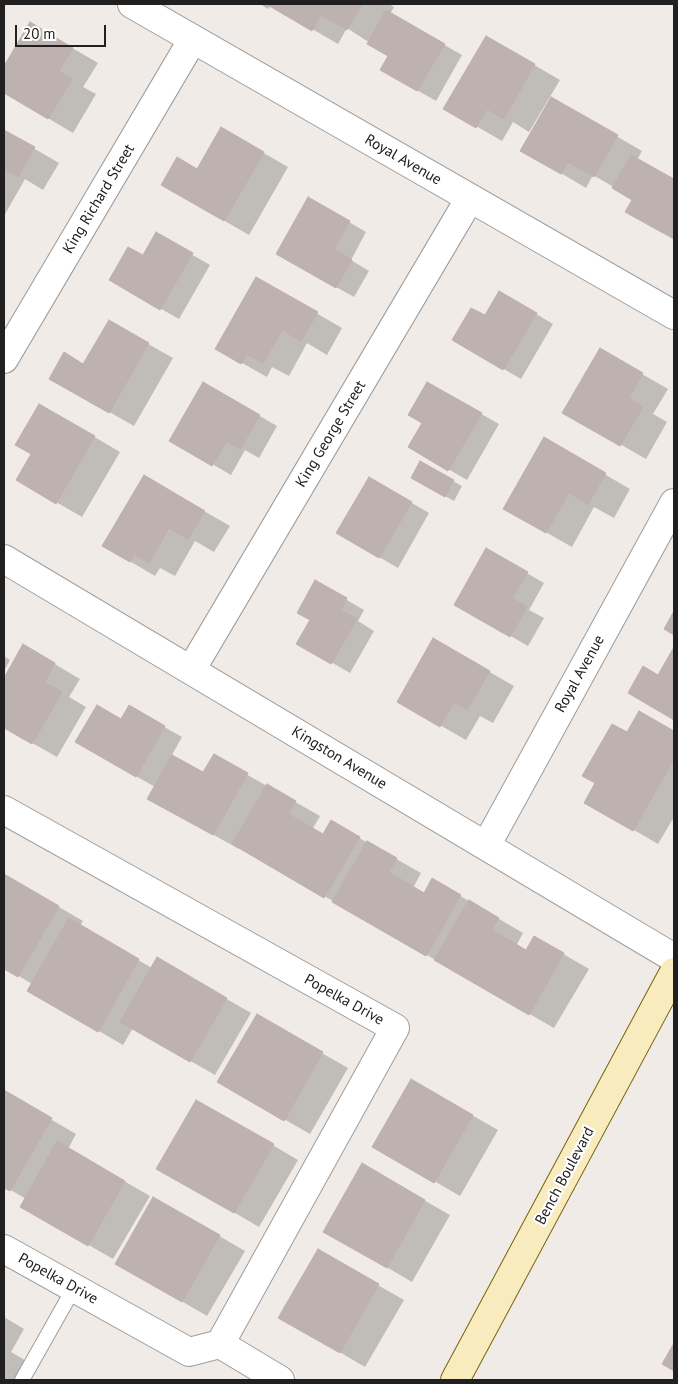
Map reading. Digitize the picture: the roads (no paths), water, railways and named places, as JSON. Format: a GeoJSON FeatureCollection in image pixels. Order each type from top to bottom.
{"type":"FeatureCollection","features":[{"type":"Feature","properties":{"kind":"main road","name":"Bench Boulevard"},"geometry":{"type":"LineString","coordinates":[[455,1380],[674,972]]}},
{"type":"Feature","properties":{"kind":"street","name":"Royal Avenue"},"geometry":{"type":"LineString","coordinates":[[132,4],[674,315]]}},
{"type":"Feature","properties":{"kind":"street","name":"King Richard Street"},"geometry":{"type":"LineString","coordinates":[[4,359],[194,39]]}},
{"type":"Feature","properties":{"kind":"street","name":"King George Street"},"geometry":{"type":"LineString","coordinates":[[191,670],[470,198]]}},
{"type":"Feature","properties":{"kind":"street","name":"Royal Avenue"},"geometry":{"type":"LineString","coordinates":[[486,846],[674,503]]}},
{"type":"Feature","properties":{"kind":"street","name":"Kingston Avenue"},"geometry":{"type":"LineString","coordinates":[[4,559],[674,958]]}},
{"type":"Feature","properties":{"kind":"street","name":"Popelka Drive"},"geometry":{"type":"LineString","coordinates":[[4,810],[395,1028],[220,1344],[189,1352],[4,1249]]}},
{"type":"Feature","properties":{"kind":"street"},"geometry":{"type":"LineString","coordinates":[[220,1344],[280,1380]]}},
{"type":"Feature","properties":{"kind":"lane"},"geometry":{"type":"LineString","coordinates":[[22,1380],[74,1288]]}}]}
